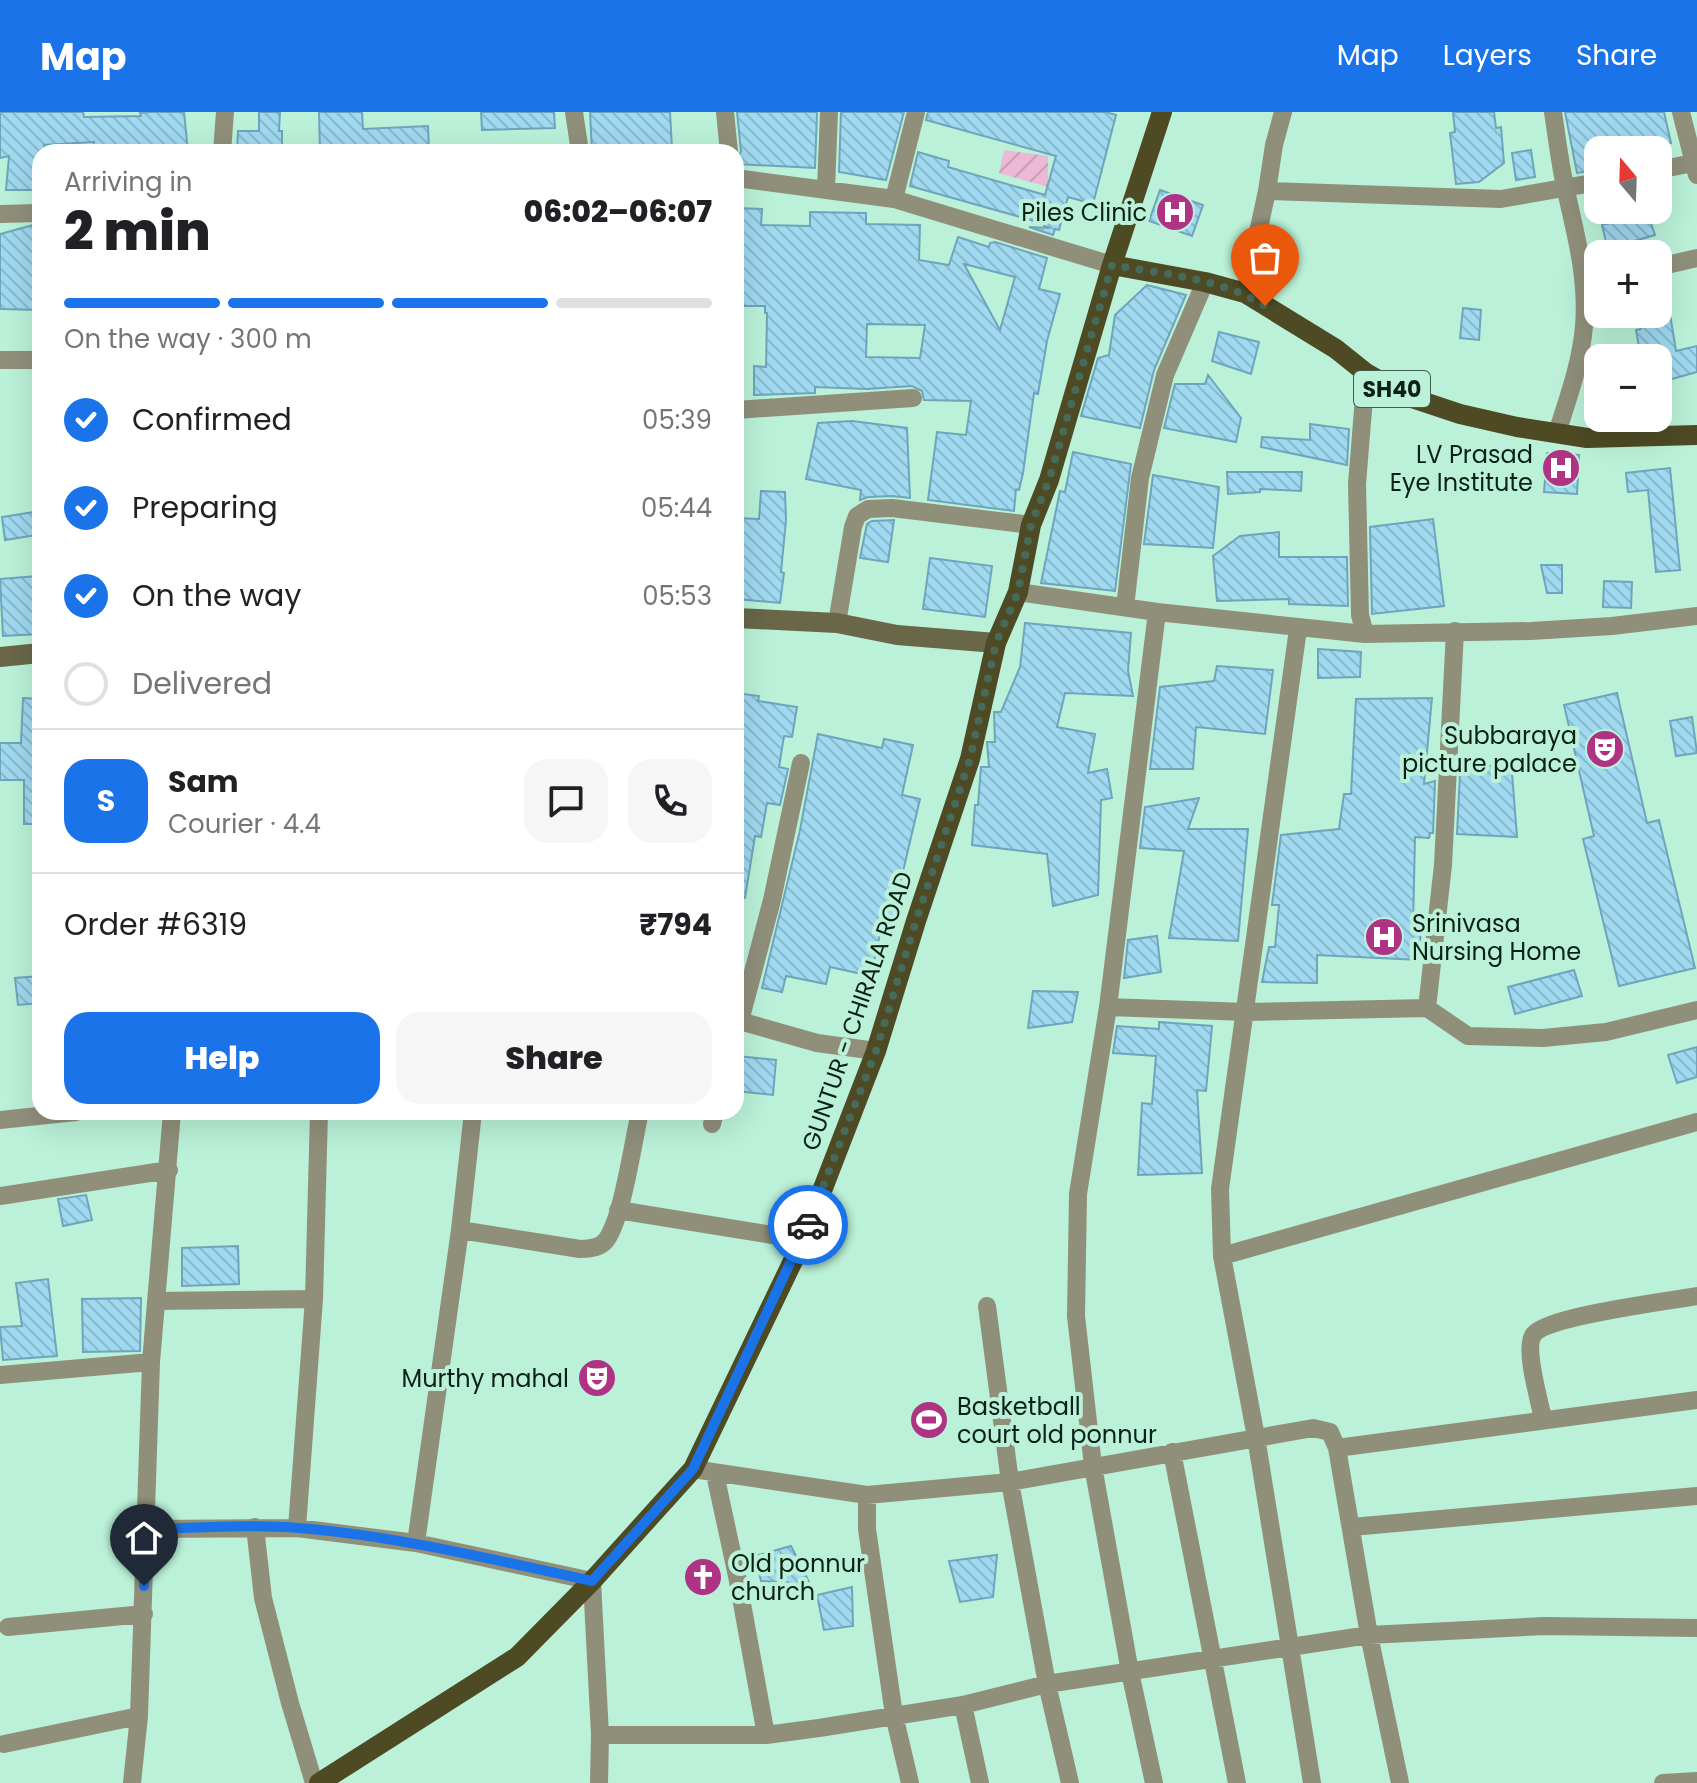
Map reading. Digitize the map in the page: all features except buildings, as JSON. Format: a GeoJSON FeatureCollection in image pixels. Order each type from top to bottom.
{"type":"FeatureCollection","features":[{"type":"Feature","properties":{"kind":"main road","name":"GUNTUR - CHIRALA ROAD"},"geometry":{"type":"LineString","coordinates":[[316,1783],[517,1657],[592,1581],[693,1469],[803,1240],[876,1051],[970,759],[996,643],[1018,592],[1031,525],[1049,480],[1112,265],[1162,112]]}},
{"type":"Feature","properties":{"kind":"main road","name":"SH40"},"geometry":{"type":"LineString","coordinates":[[1112,265],[1205,282],[1245,293],[1406,396],[1460,414],[1587,438],[1697,435]]}},
{"type":"Feature","properties":{"kind":"street"},"geometry":{"type":"LineString","coordinates":[[223,144],[225,112]]}},
{"type":"Feature","properties":{"kind":"street"},"geometry":{"type":"LineString","coordinates":[[574,112],[579,144]]}},
{"type":"Feature","properties":{"kind":"street"},"geometry":{"type":"LineString","coordinates":[[725,112],[728,144]]}},
{"type":"Feature","properties":{"kind":"street"},"geometry":{"type":"LineString","coordinates":[[826,189],[829,112]]}},
{"type":"Feature","properties":{"kind":"street"},"geometry":{"type":"LineString","coordinates":[[894,199],[916,112]]}},
{"type":"Feature","properties":{"kind":"street"},"geometry":{"type":"LineString","coordinates":[[1245,293],[1283,112]]}},
{"type":"Feature","properties":{"kind":"street"},"geometry":{"type":"LineString","coordinates":[[1553,112],[1565,188],[1584,260]]}},
{"type":"Feature","properties":{"kind":"street"},"geometry":{"type":"LineString","coordinates":[[1672,170],[1695,169],[1681,112]]}},
{"type":"Feature","properties":{"kind":"street"},"geometry":{"type":"LineString","coordinates":[[744,179],[894,199],[1112,265]]}},
{"type":"Feature","properties":{"kind":"street"},"geometry":{"type":"LineString","coordinates":[[1267,191],[1501,199],[1584,185]]}},
{"type":"Feature","properties":{"kind":"street"},"geometry":{"type":"LineString","coordinates":[[0,214],[32,213]]}},
{"type":"Feature","properties":{"kind":"street"},"geometry":{"type":"LineString","coordinates":[[1672,264],[1697,258]]}},
{"type":"Feature","properties":{"kind":"street"},"geometry":{"type":"LineString","coordinates":[[1125,607],[1140,478],[1154,419],[1165,375],[1205,282]]}},
{"type":"Feature","properties":{"kind":"street"},"geometry":{"type":"LineString","coordinates":[[1557,433],[1579,362],[1584,328]]}},
{"type":"Feature","properties":{"kind":"street"},"geometry":{"type":"LineString","coordinates":[[0,360],[32,360]]}},
{"type":"Feature","properties":{"kind":"street"},"geometry":{"type":"LineString","coordinates":[[1365,634],[1360,615],[1357,484],[1366,373]]}},
{"type":"Feature","properties":{"kind":"street"},"geometry":{"type":"LineString","coordinates":[[744,409],[913,398]]}},
{"type":"Feature","properties":{"kind":"street"},"geometry":{"type":"LineString","coordinates":[[837,623],[853,527],[857,516],[868,509],[892,508],[1031,525]]}},
{"type":"Feature","properties":{"kind":"street"},"geometry":{"type":"LineString","coordinates":[[1018,592],[1157,612],[1365,634],[1531,631],[1697,616]]}},
{"type":"Feature","properties":{"kind":"street"},"geometry":{"type":"LineString","coordinates":[[1154,1783],[1130,1672],[1093,1466],[1076,1316],[1078,1194],[1108,1007],[1157,612]]}},
{"type":"Feature","properties":{"kind":"street"},"geometry":{"type":"LineString","coordinates":[[744,618],[837,623],[897,635],[996,643]]}},
{"type":"Feature","properties":{"kind":"street"},"geometry":{"type":"LineString","coordinates":[[1298,629],[1220,1189],[1222,1256],[1256,1437],[1312,1783]]}},
{"type":"Feature","properties":{"kind":"street"},"geometry":{"type":"LineString","coordinates":[[1427,1008],[1443,865],[1455,631]]}},
{"type":"Feature","properties":{"kind":"street"},"geometry":{"type":"LineString","coordinates":[[0,657],[32,654]]}},
{"type":"Feature","properties":{"kind":"street"},"geometry":{"type":"LineString","coordinates":[[744,1001],[772,900],[801,763]]}},
{"type":"Feature","properties":{"kind":"street"},"geometry":{"type":"LineString","coordinates":[[1108,1007],[1246,1012],[1427,1008],[1468,1036],[1543,1038],[1606,1032],[1697,1010]]}},
{"type":"Feature","properties":{"kind":"street"},"geometry":{"type":"LineString","coordinates":[[744,1025],[817,1043],[876,1051]]}},
{"type":"Feature","properties":{"kind":"street"},"geometry":{"type":"LineString","coordinates":[[0,1120],[32,1117]]}},
{"type":"Feature","properties":{"kind":"street"},"geometry":{"type":"LineString","coordinates":[[132,1783],[144,1614],[151,1362],[172,1120]]}},
{"type":"Feature","properties":{"kind":"street"},"geometry":{"type":"LineString","coordinates":[[297,1528],[314,1299],[319,1120]]}},
{"type":"Feature","properties":{"kind":"street"},"geometry":{"type":"LineString","coordinates":[[416,1543],[460,1230],[472,1120]]}},
{"type":"Feature","properties":{"kind":"street"},"geometry":{"type":"LineString","coordinates":[[460,1230],[580,1249],[594,1248],[607,1240],[618,1210],[638,1120]]}},
{"type":"Feature","properties":{"kind":"street"},"geometry":{"type":"LineString","coordinates":[[1222,1256],[1697,1122]]}},
{"type":"Feature","properties":{"kind":"street"},"geometry":{"type":"LineString","coordinates":[[0,1196],[169,1170]]}},
{"type":"Feature","properties":{"kind":"street"},"geometry":{"type":"LineString","coordinates":[[618,1210],[803,1240]]}},
{"type":"Feature","properties":{"kind":"street"},"geometry":{"type":"LineString","coordinates":[[1543,1419],[1529,1348],[1534,1334],[1548,1325],[1697,1296]]}},
{"type":"Feature","properties":{"kind":"street"},"geometry":{"type":"LineString","coordinates":[[157,1301],[314,1299]]}},
{"type":"Feature","properties":{"kind":"street"},"geometry":{"type":"LineString","coordinates":[[987,1306],[1010,1482],[1047,1684],[1070,1783]]}},
{"type":"Feature","properties":{"kind":"street"},"geometry":{"type":"LineString","coordinates":[[0,1375],[151,1362]]}},
{"type":"Feature","properties":{"kind":"street"},"geometry":{"type":"LineString","coordinates":[[1337,1448],[1697,1400]]}},
{"type":"Feature","properties":{"kind":"street"},"geometry":{"type":"LineString","coordinates":[[693,1469],[867,1495],[1010,1482],[1256,1437],[1324,1429],[1330,1432],[1337,1448],[1369,1635],[1400,1783]]}},
{"type":"Feature","properties":{"kind":"street"},"geometry":{"type":"LineString","coordinates":[[1172,1452],[1237,1783]]}},
{"type":"Feature","properties":{"kind":"street"},"geometry":{"type":"LineString","coordinates":[[715,1474],[766,1735]]}},
{"type":"Feature","properties":{"kind":"street"},"geometry":{"type":"LineString","coordinates":[[867,1495],[867,1529],[894,1715],[910,1783]]}},
{"type":"Feature","properties":{"kind":"street"},"geometry":{"type":"LineString","coordinates":[[1352,1527],[1697,1496]]}},
{"type":"Feature","properties":{"kind":"street"},"geometry":{"type":"LineString","coordinates":[[255,1527],[263,1598],[290,1703],[316,1783]]}},
{"type":"Feature","properties":{"kind":"street"},"geometry":{"type":"LineString","coordinates":[[146,1529],[297,1528],[416,1543],[592,1581],[600,1735],[599,1783]]}},
{"type":"Feature","properties":{"kind":"street"},"geometry":{"type":"LineString","coordinates":[[8,1627],[144,1614]]}},
{"type":"Feature","properties":{"kind":"street"},"geometry":{"type":"LineString","coordinates":[[600,1735],[766,1735],[963,1705],[1047,1684],[1369,1635],[1544,1626],[1697,1628]]}},
{"type":"Feature","properties":{"kind":"street"},"geometry":{"type":"LineString","coordinates":[[963,1705],[980,1783]]}},
{"type":"Feature","properties":{"kind":"street"},"geometry":{"type":"LineString","coordinates":[[4,1744],[139,1716]]}},
{"type":"Feature","properties":{"kind":"street"},"geometry":{"type":"LineString","coordinates":[[1663,1783],[1697,1781]]}},
{"type":"Feature","properties":{"kind":"shaded area"},"geometry":{"type":"Polygon","coordinates":[[[1004,150],[1048,156],[1048,187],[999,173],[1004,150]]]}},
{"type":"Feature","properties":{"kind":"way so far"},"geometry":{"type":"LineString","coordinates":[[808,1225],[876,1051],[970,759],[996,643],[1018,592],[1031,525],[1049,480],[1112,265],[1205,282],[1245,293],[1265,306]]}},
{"type":"Feature","properties":{"kind":"place","name":"Piles Clinic"},"geometry":{"type":"Point","coordinates":[1175,212]}},
{"type":"Feature","properties":{"kind":"place","name":"LV Prasad Eye Institute"},"geometry":{"type":"Point","coordinates":[1561,468]}},
{"type":"Feature","properties":{"kind":"place","name":"Subbaraya picture palace"},"geometry":{"type":"Point","coordinates":[1605,749]}},
{"type":"Feature","properties":{"kind":"place","name":"Srinivasa Nursing Home"},"geometry":{"type":"Point","coordinates":[1384,937]}},
{"type":"Feature","properties":{"kind":"place","name":"Murthy mahal"},"geometry":{"type":"Point","coordinates":[597,1378]}},
{"type":"Feature","properties":{"kind":"place","name":"Basketball court old ponnur"},"geometry":{"type":"Point","coordinates":[929,1420]}},
{"type":"Feature","properties":{"kind":"place","name":"Old ponnur church"},"geometry":{"type":"Point","coordinates":[703,1577]}},
{"type":"Feature","properties":{"kind":"route"},"geometry":{"type":"LineString","coordinates":[[144,1586],[146,1529],[255,1527],[297,1528],[416,1543],[592,1581],[693,1469],[808,1225]]}}]}
